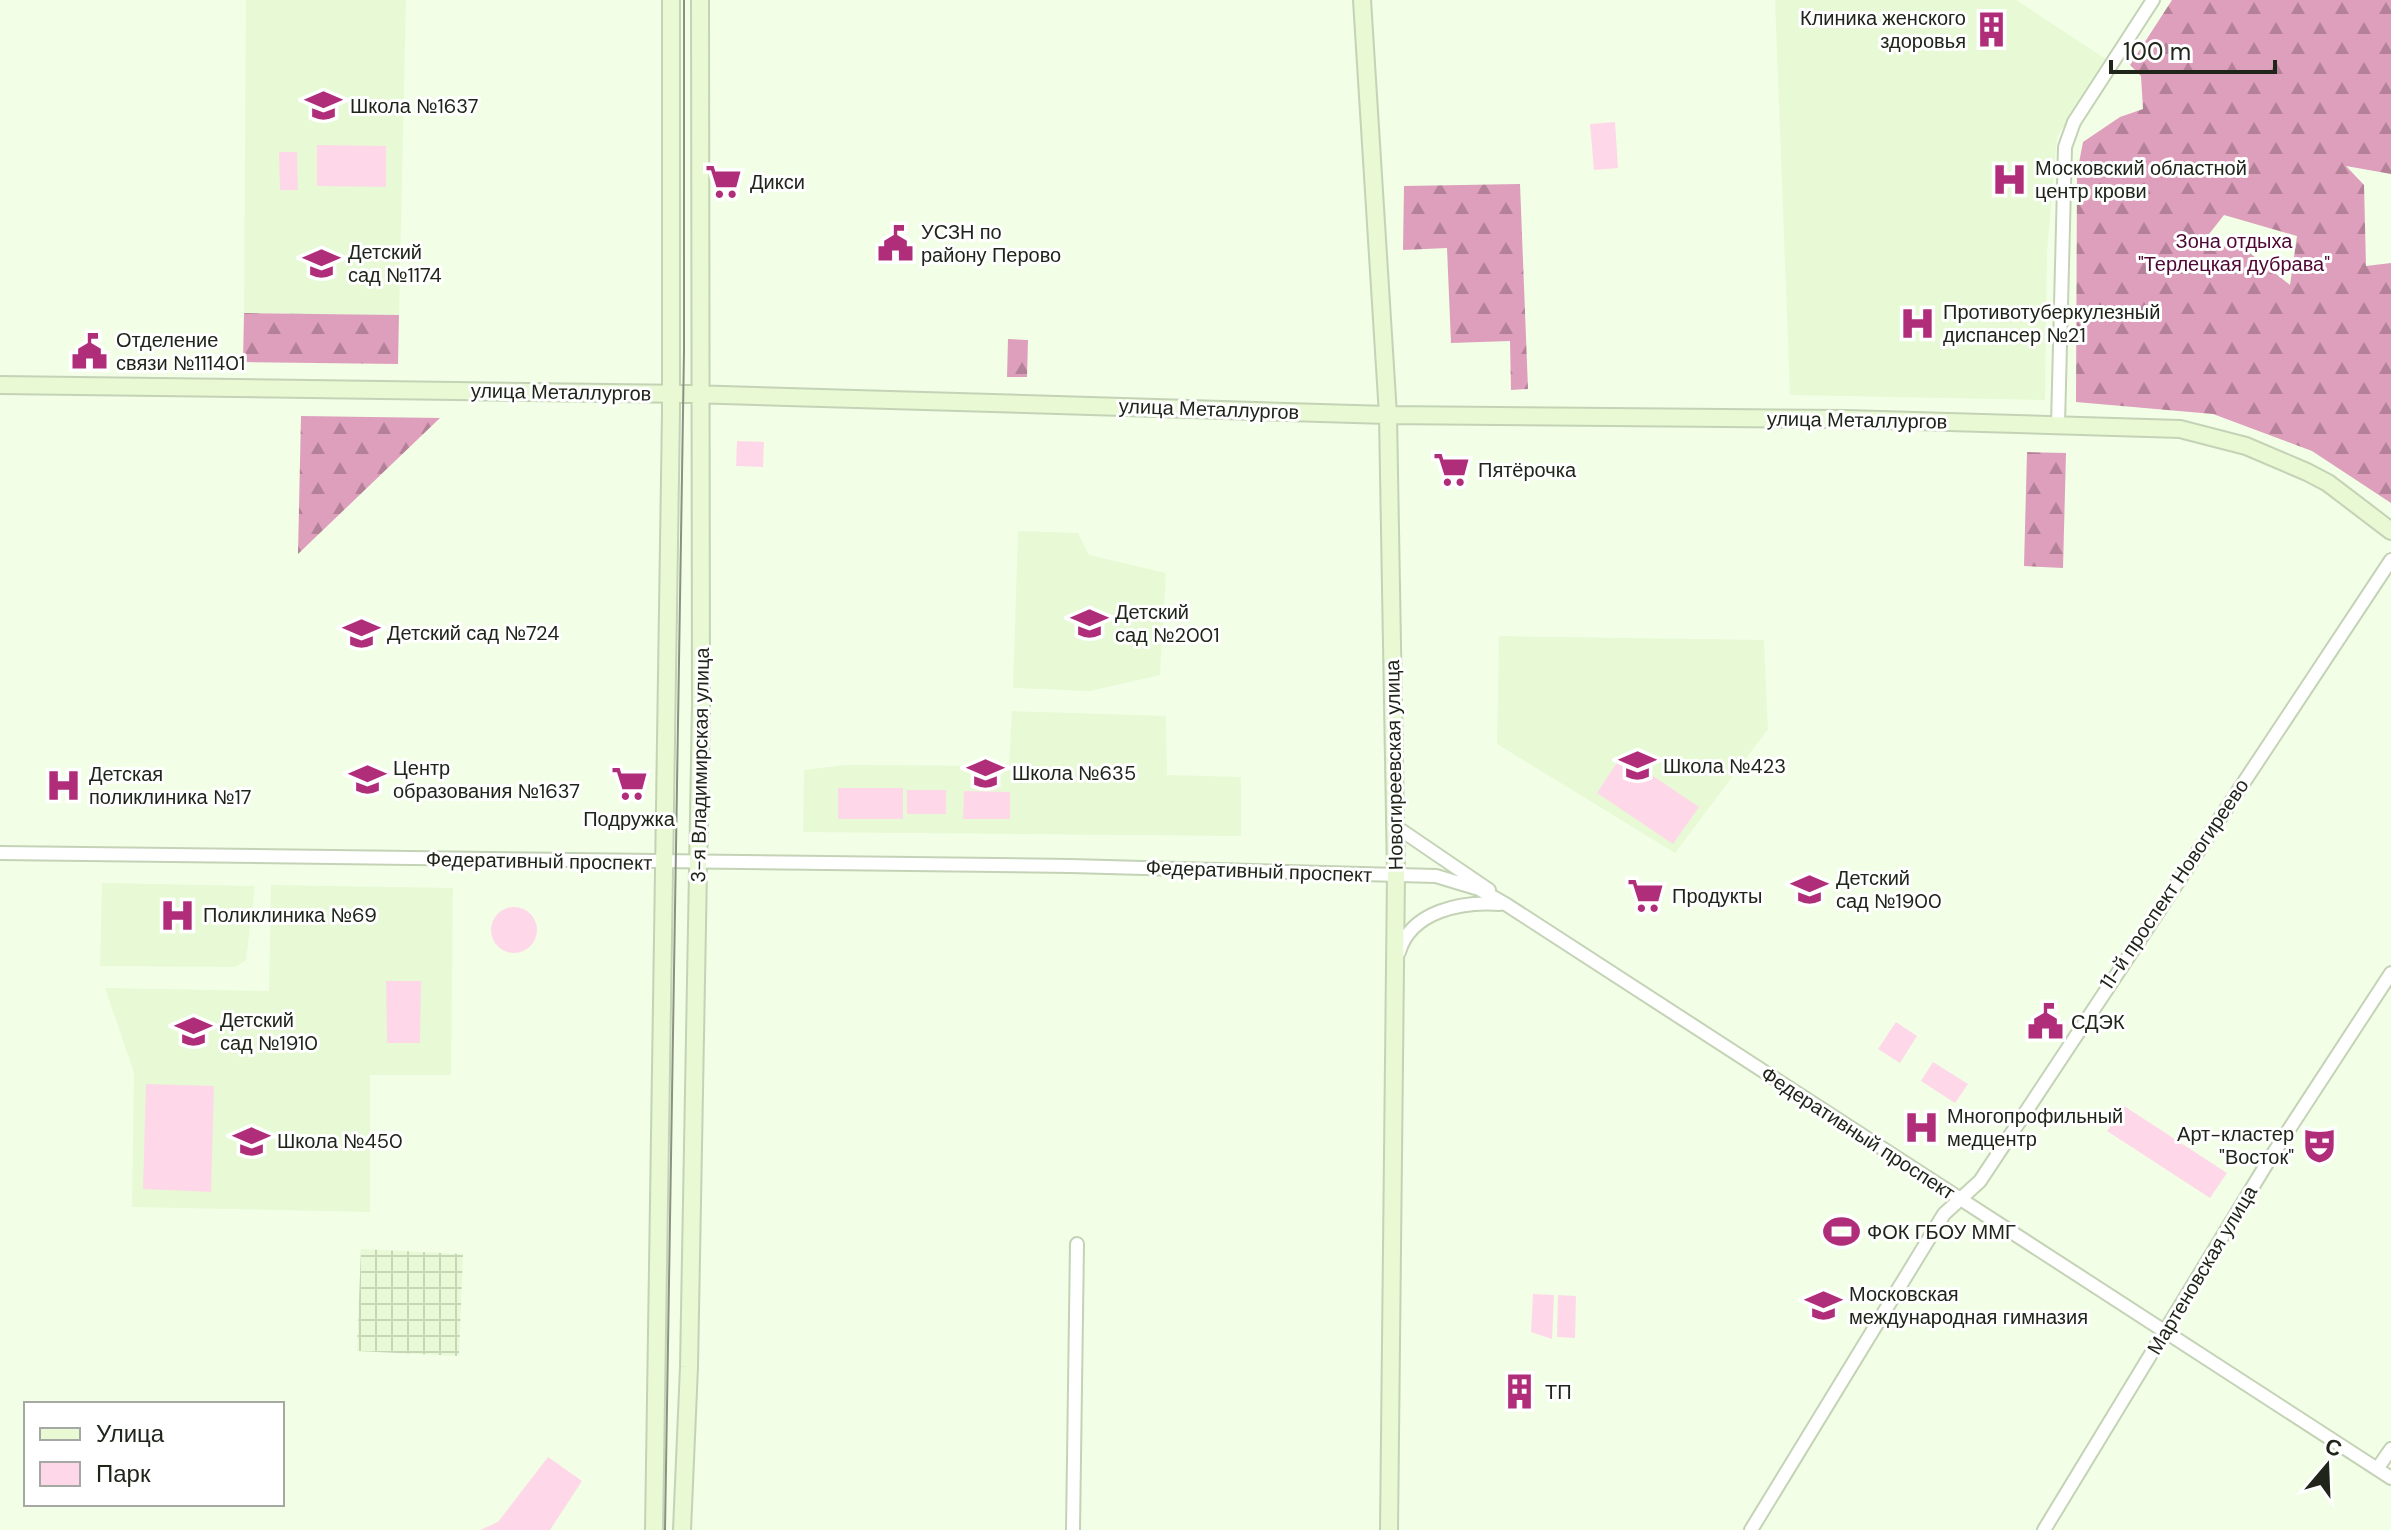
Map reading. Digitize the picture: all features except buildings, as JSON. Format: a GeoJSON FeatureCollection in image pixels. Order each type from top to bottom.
{"type":"FeatureCollection","features":[{"type":"Feature","properties":{"kind":"street","name":"3-я Владимирская улица"},"geometry":{"type":"LineString","coordinates":[[654,1530],[671,394],[671,0]]}},
{"type":"Feature","properties":{"kind":"street","name":"3-я Владимирская улица"},"geometry":{"type":"LineString","coordinates":[[682,1530],[690,1352],[699,862],[700,0]]}},
{"type":"Feature","properties":{"kind":"street","name":"Новогиреевская улица"},"geometry":{"type":"LineString","coordinates":[[1362,0],[1388,415],[1396,874],[1389,1530]]}},
{"type":"Feature","properties":{"kind":"street"},"geometry":{"type":"LineString","coordinates":[[2058,424],[2065,147],[2074,122],[2153,0]]}},
{"type":"Feature","properties":{"kind":"street","name":"улица Металлургов"},"geometry":{"type":"LineString","coordinates":[[0,385],[700,394],[1388,415],[2058,424],[2180,429],[2221,437],[2328,483],[2391,531]]}},
{"type":"Feature","properties":{"kind":"street","name":"11-й проспект Новогиреево"},"geometry":{"type":"LineString","coordinates":[[1751,1530],[1944,1214],[1980,1181],[2391,560]]}},
{"type":"Feature","properties":{"kind":"street"},"geometry":{"type":"LineString","coordinates":[[1395,826],[1468,873],[1507,905]]}},
{"type":"Feature","properties":{"kind":"street","name":"Федеративный проспект"},"geometry":{"type":"LineString","coordinates":[[0,853],[1070,866],[1436,876],[1479,889],[1507,905],[2391,1478]]}},
{"type":"Feature","properties":{"kind":"street"},"geometry":{"type":"LineString","coordinates":[[1396,963],[1411,928],[1430,917],[1449,908],[1481,903],[1507,905]]}},
{"type":"Feature","properties":{"kind":"street","name":"Мартеновская улица"},"geometry":{"type":"LineString","coordinates":[[2044,1530],[2269,1160],[2391,973]]}},
{"type":"Feature","properties":{"kind":"street"},"geometry":{"type":"LineString","coordinates":[[1073,1530],[1077,1244]]}},
{"type":"Feature","properties":{"kind":"street"},"geometry":{"type":"LineString","coordinates":[[2377,1469],[2391,1449]]}},
{"type":"Feature","properties":{"kind":"shaded area","name":"Школа №1637"},"geometry":{"type":"Polygon","coordinates":[[[246,0],[406,0],[399,315],[244,313],[246,0]]]}},
{"type":"Feature","properties":{"kind":"shaded area"},"geometry":{"type":"Polygon","coordinates":[[[1775,0],[2016,0],[2106,59],[2057,137],[2047,252],[2045,400],[1790,395],[1775,0]]]}},
{"type":"Feature","properties":{"kind":"shaded area","name":"Детский сад №2001"},"geometry":{"type":"Polygon","coordinates":[[[1018,531],[1078,533],[1089,555],[1166,573],[1160,675],[1090,691],[1013,688],[1018,531]]]}},
{"type":"Feature","properties":{"kind":"shaded area","name":"Школа №423"},"geometry":{"type":"Polygon","coordinates":[[[1499,636],[1764,640],[1768,729],[1675,853],[1497,744],[1499,636]]]}},
{"type":"Feature","properties":{"kind":"shaded area","name":"Школа №635"},"geometry":{"type":"Polygon","coordinates":[[[1012,711],[1166,716],[1167,775],[1241,777],[1241,836],[803,832],[804,770],[846,765],[1009,766],[1012,711]]]}},
{"type":"Feature","properties":{"kind":"shaded area","name":"Поликлиника №69"},"geometry":{"type":"Polygon","coordinates":[[[102,883],[255,886],[246,960],[235,967],[100,966],[102,883]]]}},
{"type":"Feature","properties":{"kind":"shaded area"},"geometry":{"type":"Polygon","coordinates":[[[271,885],[453,888],[451,1075],[370,1075],[370,1212],[132,1207],[134,1073],[105,988],[269,991],[271,885]]]}},
{"type":"Feature","properties":{"kind":"shaded area"},"geometry":{"type":"Polygon","coordinates":[[[361,1249],[463,1254],[459,1356],[357,1351],[361,1249]]]}},
{"type":"Feature","properties":{"kind":"green space","name":"Зона отдыха \"Терлецкая дубрава\""},"geometry":{"type":"Polygon","coordinates":[[[2172,0],[2391,0],[2391,174],[2346,166],[2364,185],[2366,266],[2391,263],[2391,503],[2312,451],[2213,414],[2076,402],[2077,173],[2083,142],[2120,117],[2143,109],[2141,76],[2130,65],[2172,0]],[[2224,215],[2202,243],[2246,250],[2290,285],[2297,236],[2224,215]]]}},
{"type":"Feature","properties":{"kind":"green space"},"geometry":{"type":"Polygon","coordinates":[[[1615,122],[1618,168],[1594,170],[1590,124],[1615,122]]]}},
{"type":"Feature","properties":{"kind":"green space"},"geometry":{"type":"Polygon","coordinates":[[[317,145],[386,146],[386,187],[317,186],[317,145]]]}},
{"type":"Feature","properties":{"kind":"green space"},"geometry":{"type":"Polygon","coordinates":[[[279,152],[297,152],[298,190],[280,190],[279,152]]]}},
{"type":"Feature","properties":{"kind":"green space"},"geometry":{"type":"Polygon","coordinates":[[[1520,184],[1528,389],[1511,390],[1510,341],[1451,343],[1447,248],[1403,250],[1404,186],[1520,184]]]}},
{"type":"Feature","properties":{"kind":"green space"},"geometry":{"type":"Polygon","coordinates":[[[244,313],[399,315],[398,364],[243,362],[244,313]]]}},
{"type":"Feature","properties":{"kind":"green space"},"geometry":{"type":"Polygon","coordinates":[[[1008,339],[1028,340],[1027,377],[1007,377],[1008,339]]]}},
{"type":"Feature","properties":{"kind":"green space"},"geometry":{"type":"Polygon","coordinates":[[[301,416],[440,418],[298,554],[301,416]]]}},
{"type":"Feature","properties":{"kind":"green space"},"geometry":{"type":"Polygon","coordinates":[[[737,441],[764,442],[763,467],[736,466],[737,441]]]}},
{"type":"Feature","properties":{"kind":"green space"},"geometry":{"type":"Polygon","coordinates":[[[2027,452],[2066,453],[2063,568],[2024,566],[2027,452]]]}},
{"type":"Feature","properties":{"kind":"green space"},"geometry":{"type":"Polygon","coordinates":[[[1622,755],[1699,807],[1673,844],[1597,793],[1622,755]]]}},
{"type":"Feature","properties":{"kind":"green space"},"geometry":{"type":"Polygon","coordinates":[[[838,788],[903,788],[903,819],[838,819],[838,788]]]}},
{"type":"Feature","properties":{"kind":"green space"},"geometry":{"type":"Polygon","coordinates":[[[907,790],[946,790],[946,814],[907,814],[907,790]]]}},
{"type":"Feature","properties":{"kind":"green space"},"geometry":{"type":"Polygon","coordinates":[[[964,791],[1010,792],[1010,819],[963,819],[964,791]]]}},
{"type":"Feature","properties":{"kind":"green space"},"geometry":{"type":"Polygon","coordinates":[[[514,907],[530,914],[537,930],[530,946],[514,953],[498,946],[491,930],[498,914],[514,907]]]}},
{"type":"Feature","properties":{"kind":"green space"},"geometry":{"type":"Polygon","coordinates":[[[386,981],[421,981],[420,1043],[387,1043],[386,981]]]}},
{"type":"Feature","properties":{"kind":"green space"},"geometry":{"type":"Polygon","coordinates":[[[1896,1022],[1917,1036],[1900,1063],[1878,1049],[1896,1022]]]}},
{"type":"Feature","properties":{"kind":"green space"},"geometry":{"type":"Polygon","coordinates":[[[1933,1062],[1968,1084],[1955,1103],[1921,1081],[1933,1062]]]}},
{"type":"Feature","properties":{"kind":"green space"},"geometry":{"type":"Polygon","coordinates":[[[146,1084],[214,1086],[211,1192],[143,1189],[146,1084]]]}},
{"type":"Feature","properties":{"kind":"green space"},"geometry":{"type":"Polygon","coordinates":[[[2124,1106],[2227,1173],[2210,1198],[2107,1131],[2124,1106]]]}},
{"type":"Feature","properties":{"kind":"green space"},"geometry":{"type":"Polygon","coordinates":[[[1533,1294],[1554,1295],[1552,1339],[1531,1332],[1533,1294]]]}},
{"type":"Feature","properties":{"kind":"green space"},"geometry":{"type":"Polygon","coordinates":[[[1558,1295],[1576,1296],[1575,1338],[1557,1337],[1558,1295]]]}},
{"type":"Feature","properties":{"kind":"green space"},"geometry":{"type":"Polygon","coordinates":[[[548,1457],[582,1481],[550,1530],[480,1530],[498,1522],[548,1457]]]}},
{"type":"Feature","properties":{"kind":"tram line"},"geometry":{"type":"LineString","coordinates":[[665,1530],[684,351],[684,0]]}},
{"type":"Feature","properties":{"kind":"place","name":"Клиника женского здоровья"},"geometry":{"type":"Point","coordinates":[1992,30]}},
{"type":"Feature","properties":{"kind":"place","name":"Школа №1637"},"geometry":{"type":"Point","coordinates":[324,106]}},
{"type":"Feature","properties":{"kind":"place","name":"Московский областной центр крови"},"geometry":{"type":"Point","coordinates":[2009,179]}},
{"type":"Feature","properties":{"kind":"place","name":"Дикси"},"geometry":{"type":"Point","coordinates":[724,182]}},
{"type":"Feature","properties":{"kind":"place","name":"УСЗН по району Перово"},"geometry":{"type":"Point","coordinates":[895,243]}},
{"type":"Feature","properties":{"kind":"place","name":"Детский сад №1174"},"geometry":{"type":"Point","coordinates":[322,264]}},
{"type":"Feature","properties":{"kind":"place","name":"Противотуберкулезный диспансер №21"},"geometry":{"type":"Point","coordinates":[1917,324]}},
{"type":"Feature","properties":{"kind":"place","name":"Отделение связи №111401"},"geometry":{"type":"Point","coordinates":[90,352]}},
{"type":"Feature","properties":{"kind":"place","name":"Пятёрочка"},"geometry":{"type":"Point","coordinates":[1452,470]}},
{"type":"Feature","properties":{"kind":"place","name":"Детский сад №2001"},"geometry":{"type":"Point","coordinates":[1089,624]}},
{"type":"Feature","properties":{"kind":"place","name":"Детский сад №724"},"geometry":{"type":"Point","coordinates":[361,633]}},
{"type":"Feature","properties":{"kind":"place","name":"Школа №423"},"geometry":{"type":"Point","coordinates":[1637,766]}},
{"type":"Feature","properties":{"kind":"place","name":"Школа №635"},"geometry":{"type":"Point","coordinates":[986,773]}},
{"type":"Feature","properties":{"kind":"place","name":"Центр образования №1637"},"geometry":{"type":"Point","coordinates":[367,780]}},
{"type":"Feature","properties":{"kind":"place","name":"Подружка"},"geometry":{"type":"Point","coordinates":[629,784]}},
{"type":"Feature","properties":{"kind":"place","name":"Детская поликлиника №17"},"geometry":{"type":"Point","coordinates":[63,785]}},
{"type":"Feature","properties":{"kind":"place","name":"Детский сад №1900"},"geometry":{"type":"Point","coordinates":[1810,890]}},
{"type":"Feature","properties":{"kind":"place","name":"Продукты"},"geometry":{"type":"Point","coordinates":[1646,896]}},
{"type":"Feature","properties":{"kind":"place","name":"Поликлиника №69"},"geometry":{"type":"Point","coordinates":[177,915]}},
{"type":"Feature","properties":{"kind":"place","name":"СДЭК"},"geometry":{"type":"Point","coordinates":[2045,1022]}},
{"type":"Feature","properties":{"kind":"place","name":"Детский сад №1910"},"geometry":{"type":"Point","coordinates":[194,1032]}},
{"type":"Feature","properties":{"kind":"place","name":"Многопрофильный медцентр"},"geometry":{"type":"Point","coordinates":[1921,1128]}},
{"type":"Feature","properties":{"kind":"place","name":"Школа №450"},"geometry":{"type":"Point","coordinates":[251,1141]}},
{"type":"Feature","properties":{"kind":"place","name":"Арт-кластер \"Восток\""},"geometry":{"type":"Point","coordinates":[2320,1145]}},
{"type":"Feature","properties":{"kind":"place","name":"ФОК ГБОУ ММГ"},"geometry":{"type":"Point","coordinates":[1841,1232]}},
{"type":"Feature","properties":{"kind":"place","name":"Московская международная гимназия"},"geometry":{"type":"Point","coordinates":[1823,1306]}},
{"type":"Feature","properties":{"kind":"place","name":"ТП"},"geometry":{"type":"Point","coordinates":[1519,1392]}}]}
